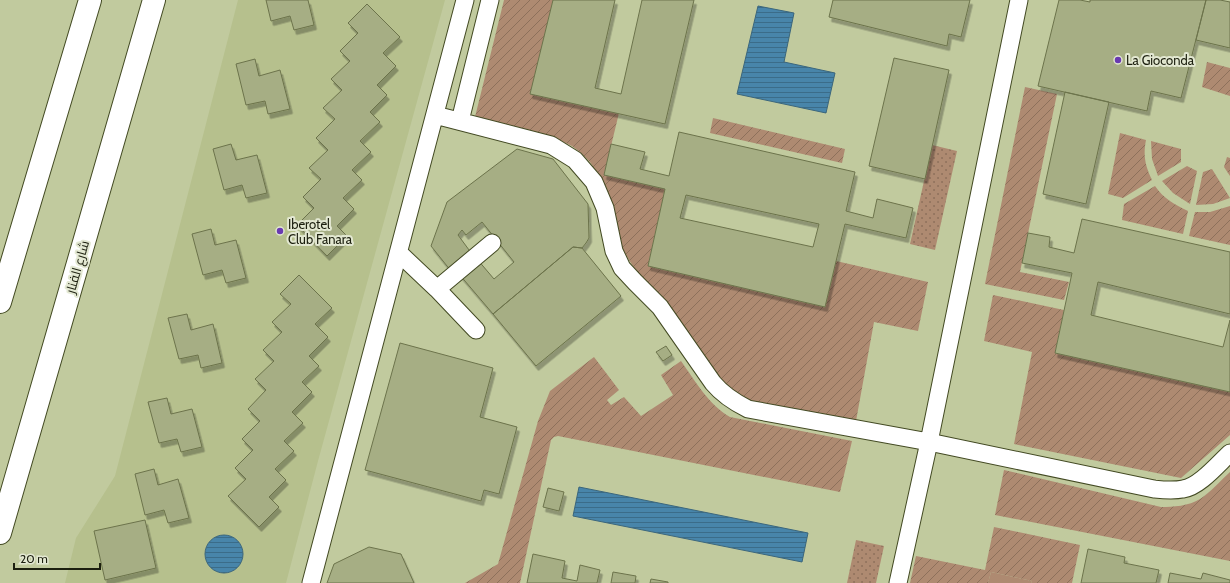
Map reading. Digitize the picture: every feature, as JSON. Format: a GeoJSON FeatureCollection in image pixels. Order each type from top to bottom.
{"type":"FeatureCollection","features":[{"type":"Feature","properties":{"kind":"main road"},"geometry":{"type":"LineString","coordinates":[[0,302],[90,0]]}},
{"type":"Feature","properties":{"kind":"main road","name":"شارع الفنار"},"geometry":{"type":"LineString","coordinates":[[0,533],[154,0]]}},
{"type":"Feature","properties":{"kind":"lane"},"geometry":{"type":"LineString","coordinates":[[311,583],[465,0]]}},
{"type":"Feature","properties":{"kind":"lane"},"geometry":{"type":"LineString","coordinates":[[460,121],[490,0]]}},
{"type":"Feature","properties":{"kind":"lane"},"geometry":{"type":"LineString","coordinates":[[898,583],[929,442],[1019,0]]}},
{"type":"Feature","properties":{"kind":"lane"},"geometry":{"type":"LineString","coordinates":[[435,115],[551,145],[575,160],[594,182],[605,208],[614,251],[622,268],[660,308],[713,383],[723,394],[748,409],[929,442],[1154,489],[1170,491],[1184,489],[1197,483],[1230,453]]}},
{"type":"Feature","properties":{"kind":"lane"},"geometry":{"type":"LineString","coordinates":[[437,289],[492,243]]}},
{"type":"Feature","properties":{"kind":"lane"},"geometry":{"type":"LineString","coordinates":[[399,253],[437,289],[476,330]]}},
{"type":"Feature","properties":{"kind":"shaded area","name":"Iberotel Club Fanara"},"geometry":{"type":"Polygon","coordinates":[[[238,0],[445,0],[318,461],[286,583],[65,583],[76,538],[115,476],[238,0]]]}},
{"type":"Feature","properties":{"kind":"shaded area"},"geometry":{"type":"Polygon","coordinates":[[[504,0],[553,0],[531,94],[619,113],[604,175],[665,189],[648,266],[825,307],[836,261],[928,282],[918,331],[874,322],[856,421],[753,402],[739,396],[722,381],[661,295],[637,272],[623,251],[604,187],[590,162],[572,146],[559,140],[475,117],[504,0]]]}},
{"type":"Feature","properties":{"kind":"shaded area"},"geometry":{"type":"Polygon","coordinates":[[[1207,62],[1230,68],[1230,96],[1202,87],[1207,62]]]}},
{"type":"Feature","properties":{"kind":"shaded area"},"geometry":{"type":"Polygon","coordinates":[[[1025,87],[1057,94],[1020,272],[1069,282],[1064,300],[985,284],[1025,87]]]}},
{"type":"Feature","properties":{"kind":"shaded area"},"geometry":{"type":"Polygon","coordinates":[[[713,118],[845,149],[842,163],[710,133],[713,118]]]}},
{"type":"Feature","properties":{"kind":"shaded area"},"geometry":{"type":"Polygon","coordinates":[[[1120,133],[1146,140],[1145,160],[1152,180],[1123,198],[1108,194],[1120,133]]]}},
{"type":"Feature","properties":{"kind":"shaded area"},"geometry":{"type":"Polygon","coordinates":[[[1151,141],[1181,149],[1181,162],[1158,176],[1152,159],[1151,141]]]}},
{"type":"Feature","properties":{"kind":"shaded area"},"geometry":{"type":"Polygon","coordinates":[[[932,145],[957,151],[935,250],[910,244],[932,145]]]}},
{"type":"Feature","properties":{"kind":"shaded area"},"geometry":{"type":"Polygon","coordinates":[[[1227,157],[1230,158],[1230,176],[1224,167],[1227,157]]]}},
{"type":"Feature","properties":{"kind":"shaded area"},"geometry":{"type":"Polygon","coordinates":[[[1187,166],[1197,171],[1190,204],[1173,193],[1162,181],[1187,166]]]}},
{"type":"Feature","properties":{"kind":"shaded area"},"geometry":{"type":"Polygon","coordinates":[[[1212,169],[1230,198],[1213,204],[1196,205],[1203,172],[1212,169]]]}},
{"type":"Feature","properties":{"kind":"shaded area"},"geometry":{"type":"Polygon","coordinates":[[[1155,186],[1170,201],[1188,211],[1183,234],[1122,220],[1124,204],[1155,186]]]}},
{"type":"Feature","properties":{"kind":"shaded area"},"geometry":{"type":"Polygon","coordinates":[[[1230,206],[1230,245],[1189,236],[1195,212],[1210,212],[1230,206]]]}},
{"type":"Feature","properties":{"kind":"shaded area"},"geometry":{"type":"Polygon","coordinates":[[[993,295],[1064,310],[1055,353],[1230,392],[1230,435],[1181,478],[1014,444],[1032,352],[984,341],[993,295]]]}},
{"type":"Feature","properties":{"kind":"shaded area"},"geometry":{"type":"Polygon","coordinates":[[[594,357],[619,390],[607,400],[611,405],[624,397],[641,416],[673,395],[661,375],[681,361],[697,385],[715,406],[730,417],[852,441],[840,492],[558,436],[551,440],[520,583],[465,583],[498,564],[538,421],[550,391],[594,357]]]}},
{"type":"Feature","properties":{"kind":"shaded area"},"geometry":{"type":"Polygon","coordinates":[[[1004,470],[1161,507],[1181,506],[1200,499],[1230,472],[1230,561],[995,515],[1004,470]]]}},
{"type":"Feature","properties":{"kind":"shaded area"},"geometry":{"type":"Polygon","coordinates":[[[994,527],[1080,545],[1072,583],[1031,583],[1032,581],[991,572],[988,583],[910,583],[916,556],[985,570],[994,527]]]}},
{"type":"Feature","properties":{"kind":"shaded area"},"geometry":{"type":"Polygon","coordinates":[[[856,540],[884,546],[876,583],[847,583],[856,540]]]}},
{"type":"Feature","properties":{"kind":"shaded area"},"geometry":{"type":"Polygon","coordinates":[[[991,572],[1032,581],[1031,583],[988,583],[991,572]]]}},
{"type":"Feature","properties":{"kind":"water"},"geometry":{"type":"Polygon","coordinates":[[[758,6],[794,13],[784,62],[835,73],[826,113],[737,94],[758,6]]]}},
{"type":"Feature","properties":{"kind":"water"},"geometry":{"type":"Polygon","coordinates":[[[579,487],[808,533],[802,562],[573,516],[579,487]]]}},
{"type":"Feature","properties":{"kind":"water"},"geometry":{"type":"Polygon","coordinates":[[[220,535],[228,535],[235,538],[240,543],[243,554],[240,565],[235,570],[228,573],[220,573],[213,570],[208,565],[205,558],[205,550],[208,543],[213,538],[220,535]]]}},
{"type":"Feature","properties":{"kind":"building"},"geometry":{"type":"Polygon","coordinates":[[[266,0],[308,0],[314,25],[294,30],[290,16],[271,21],[266,0]]]}},
{"type":"Feature","properties":{"kind":"building"},"geometry":{"type":"Polygon","coordinates":[[[553,0],[615,0],[595,88],[621,94],[642,0],[694,0],[665,124],[530,94],[553,0]]]}},
{"type":"Feature","properties":{"kind":"building"},"geometry":{"type":"Polygon","coordinates":[[[833,0],[970,0],[961,37],[949,34],[947,46],[829,17],[833,0]]]}},
{"type":"Feature","properties":{"kind":"building","name":"La Gioconda"},"geometry":{"type":"Polygon","coordinates":[[[1059,0],[1080,0],[1090,2],[1090,0],[1206,0],[1181,98],[1151,91],[1147,111],[1038,86],[1059,0]]]}},
{"type":"Feature","properties":{"kind":"building"},"geometry":{"type":"Polygon","coordinates":[[[1206,0],[1230,2],[1230,48],[1196,40],[1206,0]]]}},
{"type":"Feature","properties":{"kind":"building"},"geometry":{"type":"Polygon","coordinates":[[[367,4],[400,37],[383,53],[396,66],[377,85],[387,95],[370,112],[380,122],[360,141],[371,152],[352,170],[362,180],[343,198],[354,209],[337,226],[347,236],[327,256],[297,225],[314,208],[303,197],[321,179],[309,168],[328,150],[316,138],[335,119],[323,108],[342,90],[331,79],[350,61],[340,51],[358,33],[348,23],[367,4]]]}},
{"type":"Feature","properties":{"kind":"building"},"geometry":{"type":"Polygon","coordinates":[[[894,58],[949,70],[925,179],[869,166],[894,58]]]}},
{"type":"Feature","properties":{"kind":"building"},"geometry":{"type":"Polygon","coordinates":[[[255,59],[259,76],[280,70],[290,109],[268,114],[265,101],[246,105],[236,64],[255,59]]]}},
{"type":"Feature","properties":{"kind":"building"},"geometry":{"type":"Polygon","coordinates":[[[1065,92],[1109,102],[1086,204],[1043,194],[1065,92]]]}},
{"type":"Feature","properties":{"kind":"building"},"geometry":{"type":"Polygon","coordinates":[[[679,132],[855,172],[846,211],[873,218],[877,199],[913,208],[906,238],[845,224],[825,307],[648,266],[665,189],[604,175],[611,144],[645,152],[640,169],[669,176],[679,132]],[[686,195],[680,218],[813,247],[819,224],[686,195]]]}},
{"type":"Feature","properties":{"kind":"building"},"geometry":{"type":"Polygon","coordinates":[[[231,144],[236,160],[257,155],[267,193],[246,198],[242,185],[224,190],[213,149],[231,144]]]}},
{"type":"Feature","properties":{"kind":"building"},"geometry":{"type":"Polygon","coordinates":[[[517,149],[553,159],[588,204],[589,238],[582,248],[573,247],[493,314],[459,274],[477,259],[494,279],[514,262],[482,222],[466,235],[462,230],[458,235],[472,254],[451,271],[431,246],[447,202],[517,149]]]}},
{"type":"Feature","properties":{"kind":"building"},"geometry":{"type":"Polygon","coordinates":[[[1082,219],[1230,252],[1230,314],[1098,282],[1091,315],[1223,347],[1230,320],[1230,392],[1055,353],[1072,273],[1022,263],[1028,233],[1050,237],[1049,247],[1074,253],[1082,219]]]}},
{"type":"Feature","properties":{"kind":"building"},"geometry":{"type":"Polygon","coordinates":[[[211,229],[215,245],[236,240],[246,278],[226,283],[222,270],[203,275],[192,234],[211,229]]]}},
{"type":"Feature","properties":{"kind":"building"},"geometry":{"type":"Polygon","coordinates":[[[573,247],[582,248],[621,296],[536,366],[493,314],[573,247]]]}},
{"type":"Feature","properties":{"kind":"building"},"geometry":{"type":"Polygon","coordinates":[[[299,275],[332,308],[315,324],[328,337],[309,356],[319,366],[302,382],[312,392],[292,412],[303,423],[284,441],[294,451],[275,469],[286,480],[269,497],[279,507],[259,527],[228,496],[246,479],[235,468],[253,450],[242,439],[260,421],[248,409],[266,390],[255,379],[274,361],[263,350],[282,332],[272,322],[291,304],[280,294],[299,275]]]}},
{"type":"Feature","properties":{"kind":"building"},"geometry":{"type":"Polygon","coordinates":[[[187,314],[191,330],[213,324],[222,363],[201,368],[198,355],[179,359],[168,318],[187,314]]]}},
{"type":"Feature","properties":{"kind":"building"},"geometry":{"type":"Polygon","coordinates":[[[400,343],[493,368],[480,417],[517,427],[499,494],[484,490],[481,501],[365,470],[400,343]]]}},
{"type":"Feature","properties":{"kind":"building"},"geometry":{"type":"Polygon","coordinates":[[[666,346],[672,355],[663,361],[656,352],[666,346]]]}},
{"type":"Feature","properties":{"kind":"building"},"geometry":{"type":"Polygon","coordinates":[[[167,398],[171,414],[192,409],[202,447],[181,452],[177,439],[159,443],[148,402],[167,398]]]}},
{"type":"Feature","properties":{"kind":"building"},"geometry":{"type":"Polygon","coordinates":[[[154,469],[158,485],[178,479],[189,518],[168,523],[164,510],[145,515],[135,474],[154,469]]]}},
{"type":"Feature","properties":{"kind":"building"},"geometry":{"type":"Polygon","coordinates":[[[548,488],[564,492],[559,511],[543,507],[548,488]]]}},
{"type":"Feature","properties":{"kind":"building"},"geometry":{"type":"Polygon","coordinates":[[[145,520],[156,568],[105,580],[94,531],[145,520]]]}},
{"type":"Feature","properties":{"kind":"building"},"geometry":{"type":"Polygon","coordinates":[[[369,547],[401,554],[414,583],[327,583],[334,564],[369,547]]]}},
{"type":"Feature","properties":{"kind":"building"},"geometry":{"type":"Polygon","coordinates":[[[1088,549],[1125,557],[1124,563],[1159,570],[1156,583],[1081,583],[1088,549]]]}},
{"type":"Feature","properties":{"kind":"building"},"geometry":{"type":"Polygon","coordinates":[[[533,554],[565,561],[562,578],[577,581],[580,565],[600,570],[597,583],[527,583],[533,554]]]}},
{"type":"Feature","properties":{"kind":"building"},"geometry":{"type":"Polygon","coordinates":[[[613,572],[636,576],[635,583],[611,583],[613,572]]]}},
{"type":"Feature","properties":{"kind":"building"},"geometry":{"type":"Polygon","coordinates":[[[1170,573],[1201,579],[1203,573],[1230,580],[1230,583],[1168,583],[1170,573]]]}},
{"type":"Feature","properties":{"kind":"building"},"geometry":{"type":"Polygon","coordinates":[[[651,579],[668,582],[668,583],[650,583],[651,579]]]}},
{"type":"Feature","properties":{"kind":"place","name":"La Gioconda"},"geometry":{"type":"Point","coordinates":[1118,60]}},
{"type":"Feature","properties":{"kind":"place","name":"Iberotel Club Fanara"},"geometry":{"type":"Point","coordinates":[280,231]}}]}
